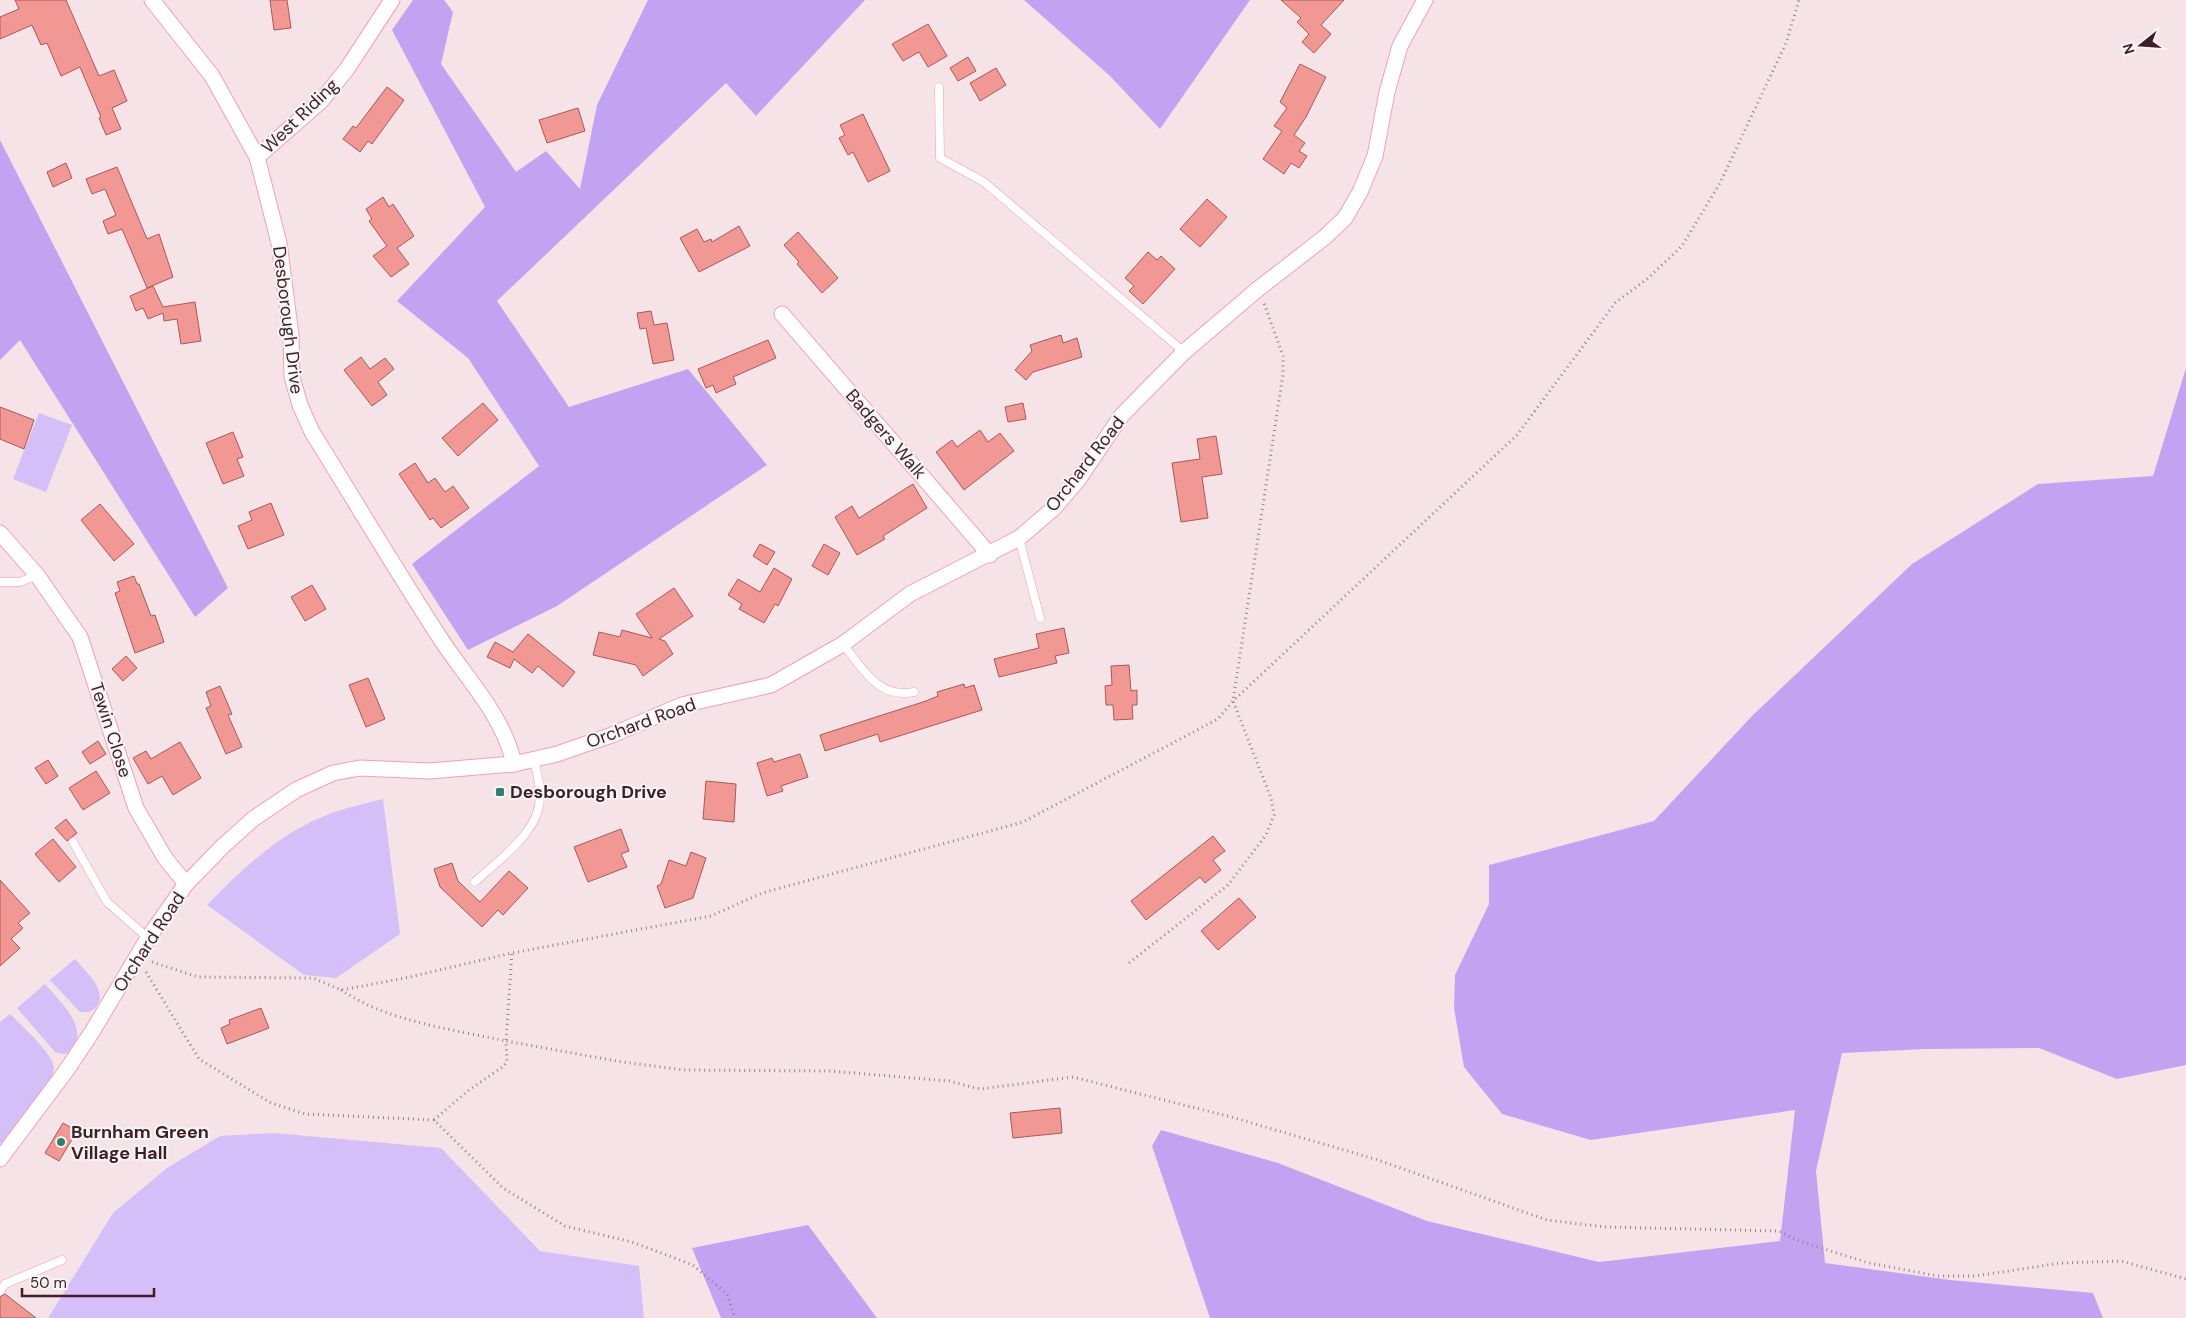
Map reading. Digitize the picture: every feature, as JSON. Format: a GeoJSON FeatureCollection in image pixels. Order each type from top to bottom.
{"type":"FeatureCollection","features":[{"type":"Feature","properties":{"kind":"street","name":"Desborough Drive"},"geometry":{"type":"LineString","coordinates":[[152,0],[212,76],[257,157],[279,243],[291,335],[292,377],[300,405],[312,432],[442,640],[498,722],[510,746],[514,764]]}},
{"type":"Feature","properties":{"kind":"street","name":"West Riding"},"geometry":{"type":"LineString","coordinates":[[257,157],[320,101],[347,69],[392,0]]}},
{"type":"Feature","properties":{"kind":"street","name":"Orchard Road"},"geometry":{"type":"LineString","coordinates":[[0,1159],[66,1071],[148,938],[186,884],[222,847],[254,819],[296,790],[332,773],[360,768],[429,771],[514,764],[557,754],[612,735],[682,705],[771,685],[843,644],[910,594],[1019,538],[1054,508],[1078,480],[1122,416],[1184,352],[1258,289],[1325,237],[1345,218],[1360,192],[1375,156],[1387,92],[1400,46],[1425,0]]}},
{"type":"Feature","properties":{"kind":"street","name":"Badgers Walk"},"geometry":{"type":"LineString","coordinates":[[782,314],[990,554]]}},
{"type":"Feature","properties":{"kind":"street","name":"Tewin Close"},"geometry":{"type":"LineString","coordinates":[[0,534],[37,575],[80,637],[136,808],[165,858],[186,884]]}},
{"type":"Feature","properties":{"kind":"lane"},"geometry":{"type":"LineString","coordinates":[[939,87],[940,158],[984,182],[1184,352]]}},
{"type":"Feature","properties":{"kind":"lane"},"geometry":{"type":"LineString","coordinates":[[1019,538],[1040,618]]}},
{"type":"Feature","properties":{"kind":"lane"},"geometry":{"type":"LineString","coordinates":[[0,582],[20,582],[37,575]]}},
{"type":"Feature","properties":{"kind":"lane"},"geometry":{"type":"LineString","coordinates":[[843,644],[876,685],[900,695],[914,692]]}},
{"type":"Feature","properties":{"kind":"lane"},"geometry":{"type":"LineString","coordinates":[[475,882],[520,839],[532,824],[540,797],[534,759]]}},
{"type":"Feature","properties":{"kind":"lane"},"geometry":{"type":"LineString","coordinates":[[73,842],[107,902],[148,938]]}},
{"type":"Feature","properties":{"kind":"lane"},"geometry":{"type":"LineString","coordinates":[[0,1291],[5,1284],[62,1260]]}},
{"type":"Feature","properties":{"kind":"path"},"geometry":{"type":"LineString","coordinates":[[341,990],[405,978],[512,953],[711,916],[762,893],[1023,822],[1218,719],[1233,701],[1517,435],[1615,303],[1647,279],[1682,246],[1724,174],[1786,43],[1800,0]]}},
{"type":"Feature","properties":{"kind":"path"},"geometry":{"type":"LineString","coordinates":[[1128,964],[1228,885],[1266,835],[1274,815],[1271,798],[1233,701],[1283,374],[1283,356],[1258,289]]}},
{"type":"Feature","properties":{"kind":"path"},"geometry":{"type":"LineString","coordinates":[[434,1120],[469,1090],[504,1066],[507,1061],[506,1041],[512,953]]}},
{"type":"Feature","properties":{"kind":"path"},"geometry":{"type":"LineString","coordinates":[[137,957],[198,977],[313,978],[341,990],[359,1002],[422,1023],[506,1041],[622,1062],[684,1070],[830,1071],[949,1081],[980,1089],[1073,1077],[1231,1117],[1378,1160],[1547,1220],[1605,1227],[1779,1231],[1799,1241],[1869,1262],[1938,1276],[1975,1276],[2062,1263],[2121,1261],[2186,1278]]}},
{"type":"Feature","properties":{"kind":"path"},"geometry":{"type":"LineString","coordinates":[[137,957],[199,1059],[271,1103],[304,1114],[434,1120],[503,1188],[565,1226],[632,1242],[693,1265],[726,1294],[735,1318]]}},
{"type":"Feature","properties":{"kind":"shaded area"},"geometry":{"type":"Polygon","coordinates":[[[413,0],[444,0],[453,12],[441,64],[516,172],[546,151],[580,189],[597,105],[648,0],[865,0],[756,116],[726,83],[497,301],[569,407],[688,369],[767,465],[557,606],[468,650],[412,564],[539,466],[468,358],[397,301],[485,207],[392,30],[413,0]]]}},
{"type":"Feature","properties":{"kind":"shaded area"},"geometry":{"type":"Polygon","coordinates":[[[1024,0],[1250,0],[1160,129],[1109,75],[1024,0]]]}},
{"type":"Feature","properties":{"kind":"shaded area"},"geometry":{"type":"Polygon","coordinates":[[[0,140],[228,588],[195,617],[20,340],[0,360],[0,140]]]}},
{"type":"Feature","properties":{"kind":"shaded area"},"geometry":{"type":"Polygon","coordinates":[[[2186,368],[2186,1065],[2117,1079],[2039,1048],[1925,1049],[1842,1053],[1816,1171],[1825,1263],[1950,1280],[2093,1293],[2103,1318],[1210,1318],[1152,1146],[1161,1130],[1278,1163],[1427,1221],[1599,1262],[1780,1241],[1795,1110],[1591,1140],[1502,1114],[1464,1067],[1454,1008],[1455,975],[1489,904],[1489,865],[1654,821],[1752,716],[1912,564],[2038,484],[2153,476],[2186,368]]]}},
{"type":"Feature","properties":{"kind":"shaded area"},"geometry":{"type":"Polygon","coordinates":[[[39,413],[72,425],[46,492],[13,479],[39,413]]]}},
{"type":"Feature","properties":{"kind":"shaded area"},"geometry":{"type":"Polygon","coordinates":[[[383,799],[400,934],[336,978],[304,975],[207,905],[251,863],[283,838],[301,827],[338,811],[383,799]]]}},
{"type":"Feature","properties":{"kind":"shaded area"},"geometry":{"type":"Polygon","coordinates":[[[75,959],[99,990],[99,1003],[88,1012],[79,1011],[50,980],[75,959]]]}},
{"type":"Feature","properties":{"kind":"shaded area"},"geometry":{"type":"Polygon","coordinates":[[[45,984],[64,1006],[75,1023],[77,1041],[72,1049],[66,1053],[55,1052],[17,1008],[45,984]]]}},
{"type":"Feature","properties":{"kind":"shaded area"},"geometry":{"type":"Polygon","coordinates":[[[10,1014],[42,1047],[54,1067],[53,1074],[34,1105],[5,1142],[0,1143],[0,1022],[10,1014]]]}},
{"type":"Feature","properties":{"kind":"shaded area"},"geometry":{"type":"Polygon","coordinates":[[[274,1133],[441,1148],[540,1251],[639,1266],[644,1318],[48,1318],[113,1213],[167,1168],[220,1136],[274,1133]]]}},
{"type":"Feature","properties":{"kind":"shaded area"},"geometry":{"type":"Polygon","coordinates":[[[808,1225],[877,1318],[721,1318],[692,1248],[808,1225]]]}},
{"type":"Feature","properties":{"kind":"building"},"geometry":{"type":"Polygon","coordinates":[[[15,0],[66,0],[99,76],[114,70],[127,101],[112,108],[121,129],[106,135],[99,118],[101,117],[80,67],[61,76],[47,43],[41,45],[32,25],[0,39],[0,17],[19,9],[15,0]]]}},
{"type":"Feature","properties":{"kind":"building"},"geometry":{"type":"Polygon","coordinates":[[[270,0],[287,0],[291,28],[274,30],[270,0]]]}},
{"type":"Feature","properties":{"kind":"building"},"geometry":{"type":"Polygon","coordinates":[[[1281,0],[1344,0],[1321,25],[1331,34],[1314,53],[1302,42],[1309,34],[1297,22],[1301,18],[1281,0]]]}},
{"type":"Feature","properties":{"kind":"building"},"geometry":{"type":"Polygon","coordinates":[[[928,24],[947,56],[928,67],[919,52],[903,61],[892,44],[928,24]]]}},
{"type":"Feature","properties":{"kind":"building"},"geometry":{"type":"Polygon","coordinates":[[[968,57],[976,71],[958,81],[950,68],[968,57]]]}},
{"type":"Feature","properties":{"kind":"building"},"geometry":{"type":"Polygon","coordinates":[[[1300,64],[1326,77],[1306,117],[1294,135],[1305,143],[1299,151],[1307,156],[1299,168],[1291,163],[1284,174],[1263,159],[1282,131],[1274,126],[1287,108],[1280,102],[1300,64]]]}},
{"type":"Feature","properties":{"kind":"building"},"geometry":{"type":"Polygon","coordinates":[[[996,68],[1006,85],[980,101],[970,83],[996,68]]]}},
{"type":"Feature","properties":{"kind":"building"},"geometry":{"type":"Polygon","coordinates":[[[387,87],[404,100],[372,144],[368,141],[360,152],[343,139],[353,126],[356,128],[387,87]]]}},
{"type":"Feature","properties":{"kind":"building"},"geometry":{"type":"Polygon","coordinates":[[[578,108],[585,131],[547,143],[539,120],[578,108]]]}},
{"type":"Feature","properties":{"kind":"building"},"geometry":{"type":"Polygon","coordinates":[[[863,114],[890,171],[868,182],[853,152],[848,155],[839,138],[845,135],[840,125],[863,114]]]}},
{"type":"Feature","properties":{"kind":"building"},"geometry":{"type":"Polygon","coordinates":[[[66,163],[72,178],[53,187],[47,172],[66,163]]]}},
{"type":"Feature","properties":{"kind":"building"},"geometry":{"type":"Polygon","coordinates":[[[117,167],[147,239],[159,234],[173,277],[147,288],[122,229],[108,234],[103,221],[116,215],[105,189],[92,194],[86,179],[117,167]]]}},
{"type":"Feature","properties":{"kind":"building"},"geometry":{"type":"Polygon","coordinates":[[[383,197],[389,207],[393,204],[414,236],[397,248],[409,264],[391,277],[373,256],[387,246],[369,221],[372,219],[366,209],[383,197]]]}},
{"type":"Feature","properties":{"kind":"building"},"geometry":{"type":"Polygon","coordinates":[[[1207,199],[1227,217],[1200,247],[1180,229],[1207,199]]]}},
{"type":"Feature","properties":{"kind":"building"},"geometry":{"type":"Polygon","coordinates":[[[739,226],[750,246],[699,272],[680,238],[697,229],[704,242],[711,239],[712,242],[739,226]]]}},
{"type":"Feature","properties":{"kind":"building"},"geometry":{"type":"Polygon","coordinates":[[[798,232],[838,278],[822,293],[797,264],[799,262],[784,245],[798,232]]]}},
{"type":"Feature","properties":{"kind":"building"},"geometry":{"type":"Polygon","coordinates":[[[1148,252],[1157,260],[1161,256],[1175,269],[1143,304],[1129,291],[1134,286],[1125,278],[1148,252]]]}},
{"type":"Feature","properties":{"kind":"building"},"geometry":{"type":"Polygon","coordinates":[[[153,286],[163,307],[195,302],[201,341],[181,344],[177,319],[164,321],[163,313],[148,319],[143,308],[136,311],[130,296],[153,286]]]}},
{"type":"Feature","properties":{"kind":"building"},"geometry":{"type":"Polygon","coordinates":[[[651,311],[654,325],[667,323],[674,360],[653,364],[646,328],[640,329],[637,313],[651,311]]]}},
{"type":"Feature","properties":{"kind":"building"},"geometry":{"type":"Polygon","coordinates":[[[1061,335],[1063,343],[1077,338],[1082,357],[1033,372],[1026,380],[1015,370],[1032,351],[1030,345],[1061,335]]]}},
{"type":"Feature","properties":{"kind":"building"},"geometry":{"type":"Polygon","coordinates":[[[768,340],[776,358],[733,377],[736,384],[716,393],[713,385],[706,388],[698,369],[768,340]]]}},
{"type":"Feature","properties":{"kind":"building"},"geometry":{"type":"Polygon","coordinates":[[[361,357],[370,369],[385,358],[394,369],[378,382],[387,395],[372,406],[344,370],[361,357]]]}},
{"type":"Feature","properties":{"kind":"building"},"geometry":{"type":"Polygon","coordinates":[[[483,403],[498,420],[458,456],[442,438],[483,403]]]}},
{"type":"Feature","properties":{"kind":"building"},"geometry":{"type":"Polygon","coordinates":[[[1023,403],[1026,419],[1008,422],[1005,407],[1023,403]]]}},
{"type":"Feature","properties":{"kind":"building"},"geometry":{"type":"Polygon","coordinates":[[[0,407],[34,420],[24,449],[0,439],[0,407]]]}},
{"type":"Feature","properties":{"kind":"building"},"geometry":{"type":"Polygon","coordinates":[[[980,430],[988,442],[1000,433],[1014,451],[964,490],[936,452],[952,440],[957,447],[980,430]]]}},
{"type":"Feature","properties":{"kind":"building"},"geometry":{"type":"Polygon","coordinates":[[[233,432],[243,457],[237,459],[244,476],[223,484],[206,443],[233,432]]]}},
{"type":"Feature","properties":{"kind":"building"},"geometry":{"type":"Polygon","coordinates":[[[1216,436],[1222,474],[1202,477],[1208,518],[1181,522],[1172,463],[1200,459],[1197,439],[1216,436]]]}},
{"type":"Feature","properties":{"kind":"building"},"geometry":{"type":"Polygon","coordinates":[[[415,463],[428,483],[435,478],[445,492],[453,486],[469,508],[441,528],[433,518],[430,520],[399,474],[415,463]]]}},
{"type":"Feature","properties":{"kind":"building"},"geometry":{"type":"Polygon","coordinates":[[[913,484],[927,508],[883,536],[885,539],[857,555],[835,517],[852,506],[859,518],[913,484]]]}},
{"type":"Feature","properties":{"kind":"building"},"geometry":{"type":"Polygon","coordinates":[[[271,503],[284,535],[248,549],[238,526],[252,520],[249,512],[271,503]]]}},
{"type":"Feature","properties":{"kind":"building"},"geometry":{"type":"Polygon","coordinates":[[[100,504],[134,544],[114,561],[81,520],[100,504]]]}},
{"type":"Feature","properties":{"kind":"building"},"geometry":{"type":"Polygon","coordinates":[[[760,544],[775,552],[767,565],[753,556],[760,544]]]}},
{"type":"Feature","properties":{"kind":"building"},"geometry":{"type":"Polygon","coordinates":[[[824,544],[840,553],[828,575],[812,566],[824,544]]]}},
{"type":"Feature","properties":{"kind":"building"},"geometry":{"type":"Polygon","coordinates":[[[774,568],[792,579],[778,606],[775,604],[764,623],[739,609],[742,604],[728,595],[738,579],[760,592],[774,568]]]}},
{"type":"Feature","properties":{"kind":"building"},"geometry":{"type":"Polygon","coordinates":[[[134,576],[151,616],[155,615],[164,642],[135,653],[115,593],[120,591],[117,582],[134,576]]]}},
{"type":"Feature","properties":{"kind":"building"},"geometry":{"type":"Polygon","coordinates":[[[312,585],[326,609],[305,621],[291,597],[312,585]]]}},
{"type":"Feature","properties":{"kind":"building"},"geometry":{"type":"Polygon","coordinates":[[[674,588],[693,616],[659,639],[665,641],[673,654],[643,676],[636,665],[593,655],[599,632],[620,637],[622,630],[652,638],[636,614],[674,588]]]}},
{"type":"Feature","properties":{"kind":"building"},"geometry":{"type":"Polygon","coordinates":[[[1064,628],[1069,653],[1055,656],[1057,663],[999,677],[994,659],[1039,648],[1036,634],[1064,628]]]}},
{"type":"Feature","properties":{"kind":"building"},"geometry":{"type":"Polygon","coordinates":[[[528,634],[575,672],[563,687],[538,666],[532,673],[514,659],[510,668],[487,657],[495,642],[513,652],[528,634]]]}},
{"type":"Feature","properties":{"kind":"building"},"geometry":{"type":"Polygon","coordinates":[[[126,656],[137,668],[123,681],[112,669],[126,656]]]}},
{"type":"Feature","properties":{"kind":"building"},"geometry":{"type":"Polygon","coordinates":[[[1129,665],[1131,691],[1137,690],[1137,705],[1132,705],[1133,719],[1114,720],[1113,705],[1106,705],[1105,686],[1112,685],[1111,666],[1129,665]]]}},
{"type":"Feature","properties":{"kind":"building"},"geometry":{"type":"Polygon","coordinates":[[[368,678],[385,719],[366,727],[349,685],[368,678]]]}},
{"type":"Feature","properties":{"kind":"building"},"geometry":{"type":"Polygon","coordinates":[[[964,684],[965,688],[974,685],[982,710],[880,742],[878,734],[825,751],[820,735],[926,701],[938,696],[937,692],[964,684]]]}},
{"type":"Feature","properties":{"kind":"building"},"geometry":{"type":"Polygon","coordinates":[[[220,686],[232,714],[228,715],[242,747],[226,754],[206,708],[211,706],[206,692],[220,686]]]}},
{"type":"Feature","properties":{"kind":"building"},"geometry":{"type":"Polygon","coordinates":[[[98,741],[106,754],[90,764],[82,752],[98,741]]]}},
{"type":"Feature","properties":{"kind":"building"},"geometry":{"type":"Polygon","coordinates":[[[180,742],[201,778],[173,795],[162,776],[148,784],[133,758],[146,751],[151,759],[180,742]]]}},
{"type":"Feature","properties":{"kind":"building"},"geometry":{"type":"Polygon","coordinates":[[[800,754],[808,777],[781,786],[783,791],[767,796],[757,763],[772,758],[774,762],[800,754]]]}},
{"type":"Feature","properties":{"kind":"building"},"geometry":{"type":"Polygon","coordinates":[[[48,760],[58,776],[46,784],[35,768],[48,760]]]}},
{"type":"Feature","properties":{"kind":"building"},"geometry":{"type":"Polygon","coordinates":[[[96,771],[110,793],[83,810],[69,788],[96,771]]]}},
{"type":"Feature","properties":{"kind":"building"},"geometry":{"type":"Polygon","coordinates":[[[706,781],[736,784],[734,822],[703,819],[706,781]]]}},
{"type":"Feature","properties":{"kind":"building"},"geometry":{"type":"Polygon","coordinates":[[[66,819],[77,833],[67,841],[55,828],[66,819]]]}},
{"type":"Feature","properties":{"kind":"building"},"geometry":{"type":"Polygon","coordinates":[[[621,829],[629,851],[621,854],[627,867],[588,882],[574,847],[621,829]]]}},
{"type":"Feature","properties":{"kind":"building"},"geometry":{"type":"Polygon","coordinates":[[[1213,836],[1225,851],[1213,860],[1221,870],[1205,883],[1200,877],[1146,920],[1131,901],[1213,836]]]}},
{"type":"Feature","properties":{"kind":"building"},"geometry":{"type":"Polygon","coordinates":[[[53,839],[76,867],[59,882],[35,854],[53,839]]]}},
{"type":"Feature","properties":{"kind":"building"},"geometry":{"type":"Polygon","coordinates":[[[691,852],[706,858],[693,898],[665,908],[657,886],[661,884],[669,860],[686,866],[691,852]]]}},
{"type":"Feature","properties":{"kind":"building"},"geometry":{"type":"Polygon","coordinates":[[[452,863],[458,881],[480,902],[509,871],[528,888],[503,915],[498,910],[482,927],[440,887],[434,869],[452,863]]]}},
{"type":"Feature","properties":{"kind":"building"},"geometry":{"type":"Polygon","coordinates":[[[0,880],[30,913],[18,923],[23,928],[11,939],[20,948],[0,966],[0,880]]]}},
{"type":"Feature","properties":{"kind":"building"},"geometry":{"type":"Polygon","coordinates":[[[1239,898],[1256,917],[1218,950],[1201,931],[1239,898]]]}},
{"type":"Feature","properties":{"kind":"building"},"geometry":{"type":"Polygon","coordinates":[[[261,1008],[269,1028],[227,1044],[221,1028],[230,1024],[229,1020],[261,1008]]]}},
{"type":"Feature","properties":{"kind":"building"},"geometry":{"type":"Polygon","coordinates":[[[1060,1108],[1062,1133],[1013,1138],[1010,1113],[1060,1108]]]}},
{"type":"Feature","properties":{"kind":"building","name":"Burnham Green Village Hall"},"geometry":{"type":"Polygon","coordinates":[[[63,1123],[77,1131],[59,1161],[45,1153],[63,1123]]]}},
{"type":"Feature","properties":{"kind":"building"},"geometry":{"type":"Polygon","coordinates":[[[5,1294],[36,1318],[0,1318],[0,1297],[5,1294]]]}},
{"type":"Feature","properties":{"kind":"place","name":"Desborough Drive"},"geometry":{"type":"Point","coordinates":[500,792]}},
{"type":"Feature","properties":{"kind":"place","name":"Burnham Green Village Hall"},"geometry":{"type":"Point","coordinates":[61,1142]}}]}
